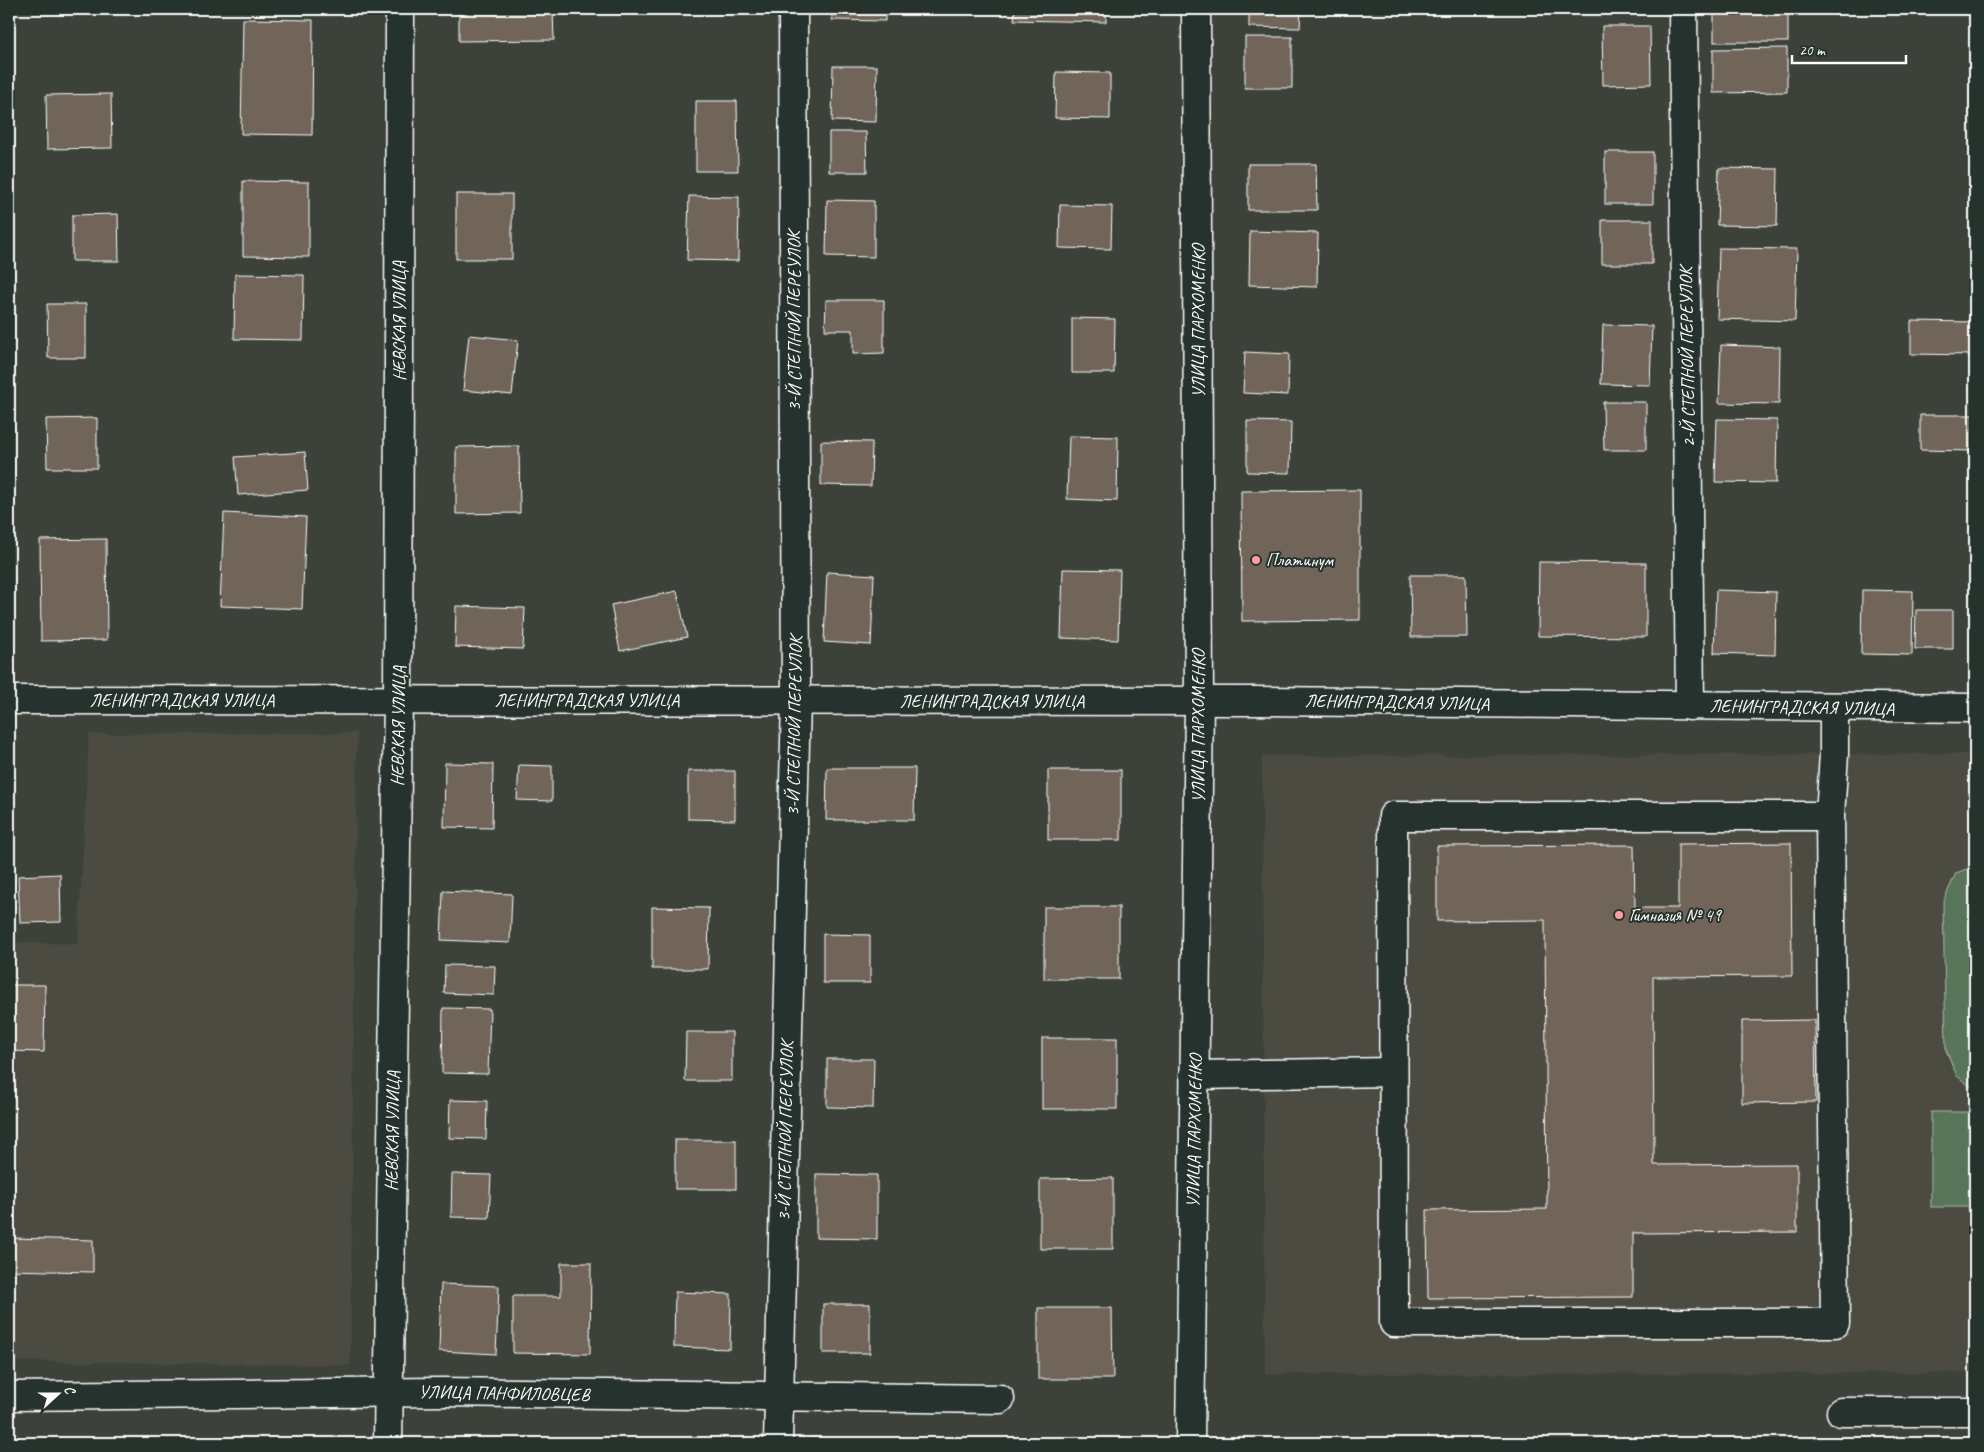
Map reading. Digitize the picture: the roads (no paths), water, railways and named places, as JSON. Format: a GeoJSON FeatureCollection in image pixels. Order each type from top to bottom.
{"type":"FeatureCollection","features":[{"type":"Feature","properties":{"kind":"street","name":"НЕВСКАЯ УЛИЦА"},"geometry":{"type":"LineString","coordinates":[[388,1443],[398,700],[400,9]]}},
{"type":"Feature","properties":{"kind":"street","name":"3-Й СТЕПНОЙ ПЕРЕУЛОК"},"geometry":{"type":"LineString","coordinates":[[778,1443],[796,700],[793,9]]}},
{"type":"Feature","properties":{"kind":"street","name":"УЛИЦА ПАРХОМЕНКО"},"geometry":{"type":"LineString","coordinates":[[1190,1443],[1199,702],[1196,9]]}},
{"type":"Feature","properties":{"kind":"street","name":"2-Й СТЕПНОЙ ПЕРЕУЛОК"},"geometry":{"type":"LineString","coordinates":[[1683,9],[1690,706]]}},
{"type":"Feature","properties":{"kind":"street","name":"ЛЕНИНГРАДСКАЯ УЛИЦА"},"geometry":{"type":"LineString","coordinates":[[9,700],[1256,701],[1975,708]]}},
{"type":"Feature","properties":{"kind":"street"},"geometry":{"type":"LineString","coordinates":[[1830,816],[1393,816],[1394,1322],[1835,1322],[1830,816],[1834,754],[1834,707]]}},
{"type":"Feature","properties":{"kind":"street"},"geometry":{"type":"LineString","coordinates":[[1194,1075],[1393,1072]]}},
{"type":"Feature","properties":{"kind":"street","name":"УЛИЦА ПАНФИЛОВЦЕВ"},"geometry":{"type":"LineString","coordinates":[[9,1396],[388,1392],[1000,1399]]}},
{"type":"Feature","properties":{"kind":"street"},"geometry":{"type":"LineString","coordinates":[[1841,1412],[1975,1412]]}},
{"type":"Feature","properties":{"kind":"place","name":"Платинум"},"geometry":{"type":"Point","coordinates":[1256,560]}},
{"type":"Feature","properties":{"kind":"place","name":"Гимназия № 49"},"geometry":{"type":"Point","coordinates":[1619,915]}}]}
